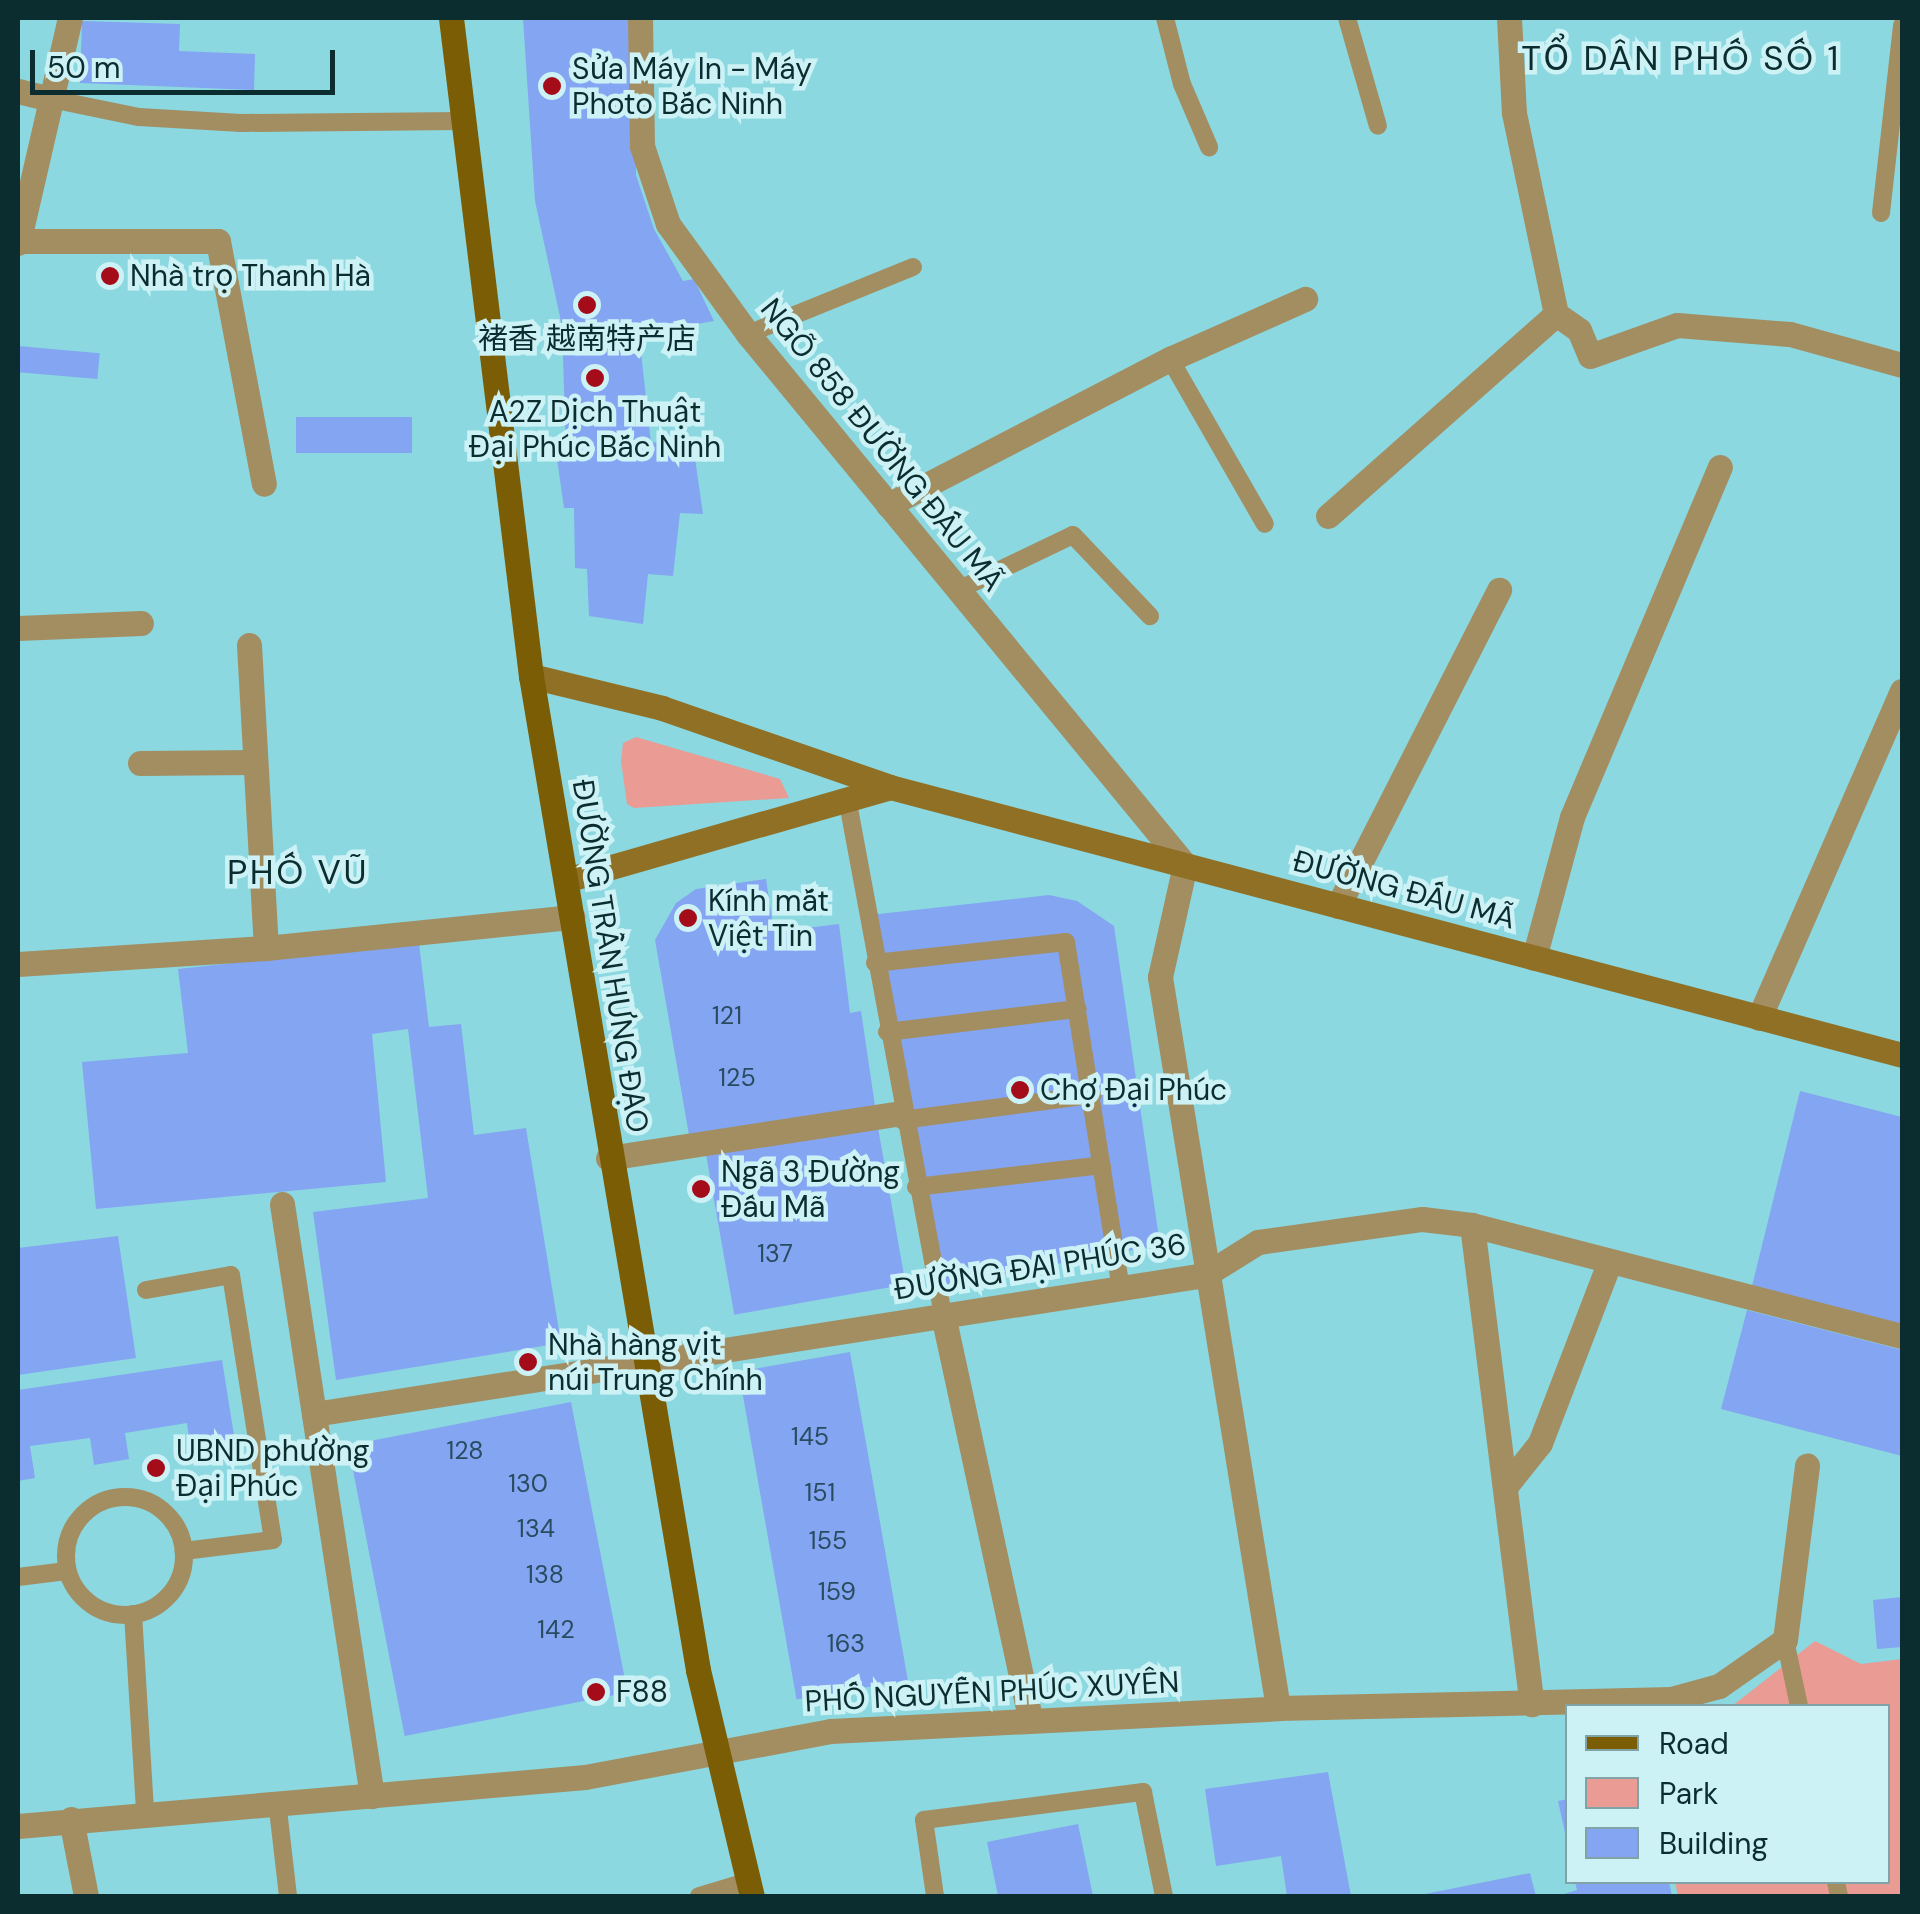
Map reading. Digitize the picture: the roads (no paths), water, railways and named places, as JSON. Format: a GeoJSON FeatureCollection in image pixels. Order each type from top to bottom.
{"type":"FeatureCollection","features":[{"type":"Feature","properties":{"kind":"main road","name":"ĐƯỜNG TRẦN HƯNG ĐẠO"},"geometry":{"type":"LineString","coordinates":[[451,18],[531,676],[608,1158],[715,1749],[751,1889]]}},
{"type":"Feature","properties":{"kind":"street"},"geometry":{"type":"LineString","coordinates":[[70,18],[18,242],[218,241],[264,484]]}},
{"type":"Feature","properties":{"kind":"street","name":"NGÕ 858 ĐƯỜNG ĐẤU MÃ"},"geometry":{"type":"LineString","coordinates":[[640,18],[642,146],[656,198],[748,334],[1185,865]]}},
{"type":"Feature","properties":{"kind":"street"},"geometry":{"type":"LineString","coordinates":[[1509,18],[1514,112],[1556,314],[1579,330],[1590,356],[1677,326],[1790,334],[1902,365]]}},
{"type":"Feature","properties":{"kind":"street"},"geometry":{"type":"LineString","coordinates":[[18,91],[51,100]]}},
{"type":"Feature","properties":{"kind":"street"},"geometry":{"type":"LineString","coordinates":[[888,504],[1170,359],[1305,298]]}},
{"type":"Feature","properties":{"kind":"street"},"geometry":{"type":"LineString","coordinates":[[1328,516],[1556,314]]}},
{"type":"Feature","properties":{"kind":"street"},"geometry":{"type":"LineString","coordinates":[[1534,958],[1572,817],[1720,467]]}},
{"type":"Feature","properties":{"kind":"street"},"geometry":{"type":"LineString","coordinates":[[1338,906],[1499,590]]}},
{"type":"Feature","properties":{"kind":"street"},"geometry":{"type":"LineString","coordinates":[[18,628],[141,623]]}},
{"type":"Feature","properties":{"kind":"street"},"geometry":{"type":"LineString","coordinates":[[249,646],[266,948]]}},
{"type":"Feature","properties":{"kind":"street","name":"ĐƯỜNG ĐẤU MÃ"},"geometry":{"type":"LineString","coordinates":[[531,676],[662,708],[890,787],[1902,1054]]}},
{"type":"Feature","properties":{"kind":"street"},"geometry":{"type":"LineString","coordinates":[[1759,1018],[1902,691]]}},
{"type":"Feature","properties":{"kind":"street"},"geometry":{"type":"LineString","coordinates":[[140,763],[254,762]]}},
{"type":"Feature","properties":{"kind":"street"},"geometry":{"type":"LineString","coordinates":[[566,880],[890,787]]}},
{"type":"Feature","properties":{"kind":"street"},"geometry":{"type":"LineString","coordinates":[[1185,865],[1160,977],[1205,1275],[1278,1708]]}},
{"type":"Feature","properties":{"kind":"street"},"geometry":{"type":"LineString","coordinates":[[18,964],[266,948],[572,917]]}},
{"type":"Feature","properties":{"kind":"street"},"geometry":{"type":"LineString","coordinates":[[608,1158],[902,1116]]}},
{"type":"Feature","properties":{"kind":"street"},"geometry":{"type":"LineString","coordinates":[[282,1204],[372,1796]]}},
{"type":"Feature","properties":{"kind":"street","name":"ĐƯỜNG ĐẠI PHÚC 36"},"geometry":{"type":"LineString","coordinates":[[314,1414],[1205,1275],[1258,1242],[1422,1219],[1472,1225],[1609,1264],[1902,1336]]}},
{"type":"Feature","properties":{"kind":"street"},"geometry":{"type":"LineString","coordinates":[[1472,1225],[1532,1704]]}},
{"type":"Feature","properties":{"kind":"street"},"geometry":{"type":"LineString","coordinates":[[1505,1487],[1540,1443],[1609,1264]]}},
{"type":"Feature","properties":{"kind":"street"},"geometry":{"type":"LineString","coordinates":[[943,1315],[1031,1720]]}},
{"type":"Feature","properties":{"kind":"street"},"geometry":{"type":"LineString","coordinates":[[1785,1640],[1806,1465]]}},
{"type":"Feature","properties":{"kind":"street","name":"PHỐ NGUYỄN PHÚC XUYÊN"},"geometry":{"type":"LineString","coordinates":[[18,1826],[146,1810],[585,1777],[715,1749],[831,1731],[1278,1708],[1671,1699],[1719,1686],[1785,1640]]}},
{"type":"Feature","properties":{"kind":"street"},"geometry":{"type":"LineString","coordinates":[[71,1819],[86,1896]]}},
{"type":"Feature","properties":{"kind":"lane"},"geometry":{"type":"LineString","coordinates":[[1165,18],[1182,84],[1209,147]]}},
{"type":"Feature","properties":{"kind":"lane"},"geometry":{"type":"LineString","coordinates":[[1346,18],[1378,126]]}},
{"type":"Feature","properties":{"kind":"lane"},"geometry":{"type":"LineString","coordinates":[[1880,213],[1902,26]]}},
{"type":"Feature","properties":{"kind":"lane"},"geometry":{"type":"LineString","coordinates":[[51,100],[139,116],[241,123],[461,121]]}},
{"type":"Feature","properties":{"kind":"lane"},"geometry":{"type":"LineString","coordinates":[[748,334],[912,267]]}},
{"type":"Feature","properties":{"kind":"lane"},"geometry":{"type":"LineString","coordinates":[[1170,359],[1265,524]]}},
{"type":"Feature","properties":{"kind":"lane"},"geometry":{"type":"LineString","coordinates":[[958,590],[1074,535],[1150,616]]}},
{"type":"Feature","properties":{"kind":"lane"},"geometry":{"type":"LineString","coordinates":[[848,802],[902,1116],[943,1315]]}},
{"type":"Feature","properties":{"kind":"lane"},"geometry":{"type":"LineString","coordinates":[[875,962],[1066,942],[1121,1288]]}},
{"type":"Feature","properties":{"kind":"lane"},"geometry":{"type":"LineString","coordinates":[[887,1032],[1078,1009]]}},
{"type":"Feature","properties":{"kind":"lane"},"geometry":{"type":"LineString","coordinates":[[902,1116],[1092,1095]]}},
{"type":"Feature","properties":{"kind":"lane"},"geometry":{"type":"LineString","coordinates":[[916,1187],[1102,1165]]}},
{"type":"Feature","properties":{"kind":"lane"},"geometry":{"type":"LineString","coordinates":[[146,1290],[231,1275],[273,1540],[184,1550]]}},
{"type":"Feature","properties":{"kind":"lane"},"geometry":{"type":"LineString","coordinates":[[114,1497],[152,1503],[179,1531],[184,1550],[175,1588],[162,1602],[133,1614],[89,1603],[67,1571],[70,1532],[96,1504],[114,1497]]}},
{"type":"Feature","properties":{"kind":"lane"},"geometry":{"type":"LineString","coordinates":[[18,1577],[67,1571]]}},
{"type":"Feature","properties":{"kind":"lane"},"geometry":{"type":"LineString","coordinates":[[133,1614],[146,1810]]}},
{"type":"Feature","properties":{"kind":"lane"},"geometry":{"type":"LineString","coordinates":[[1785,1640],[1799,1704]]}},
{"type":"Feature","properties":{"kind":"lane"},"geometry":{"type":"LineString","coordinates":[[935,1896],[924,1820],[1143,1792],[1164,1896]]}},
{"type":"Feature","properties":{"kind":"lane"},"geometry":{"type":"LineString","coordinates":[[277,1801],[288,1896]]}},
{"type":"Feature","properties":{"kind":"lane"},"geometry":{"type":"LineString","coordinates":[[699,1896],[751,1889]]}},
{"type":"Feature","properties":{"kind":"place","name":"Sửa Máy In - Máy Photo Bắc Ninh"},"geometry":{"type":"Point","coordinates":[552,86]}},
{"type":"Feature","properties":{"kind":"place","name":"Nhà trọ Thanh Hà"},"geometry":{"type":"Point","coordinates":[110,276]}},
{"type":"Feature","properties":{"kind":"place","name":"褚香 越南特产店"},"geometry":{"type":"Point","coordinates":[587,305]}},
{"type":"Feature","properties":{"kind":"place","name":"A2Z Dịch Thuật Đại Phúc Bắc Ninh"},"geometry":{"type":"Point","coordinates":[595,378]}},
{"type":"Feature","properties":{"kind":"place","name":"Kính mắt Việt Tin"},"geometry":{"type":"Point","coordinates":[688,918]}},
{"type":"Feature","properties":{"kind":"place","name":"Chợ Đại Phúc"},"geometry":{"type":"Point","coordinates":[1020,1090]}},
{"type":"Feature","properties":{"kind":"place","name":"Ngã 3 Đường Đấu Mã"},"geometry":{"type":"Point","coordinates":[701,1189]}},
{"type":"Feature","properties":{"kind":"place","name":"Nhà hàng vịt núi Trung Chính"},"geometry":{"type":"Point","coordinates":[528,1362]}},
{"type":"Feature","properties":{"kind":"place","name":"UBND phường Đại Phúc"},"geometry":{"type":"Point","coordinates":[156,1468]}},
{"type":"Feature","properties":{"kind":"place","name":"F88"},"geometry":{"type":"Point","coordinates":[596,1692]}},
{"type":"Feature","properties":{"kind":"district","name":"TỔ DÂN PHỐ SỐ 1"},"geometry":{"type":"Point","coordinates":[1681,58]}},
{"type":"Feature","properties":{"kind":"district","name":"PHỐ VŨ"},"geometry":{"type":"Point","coordinates":[298,872]}}]}
